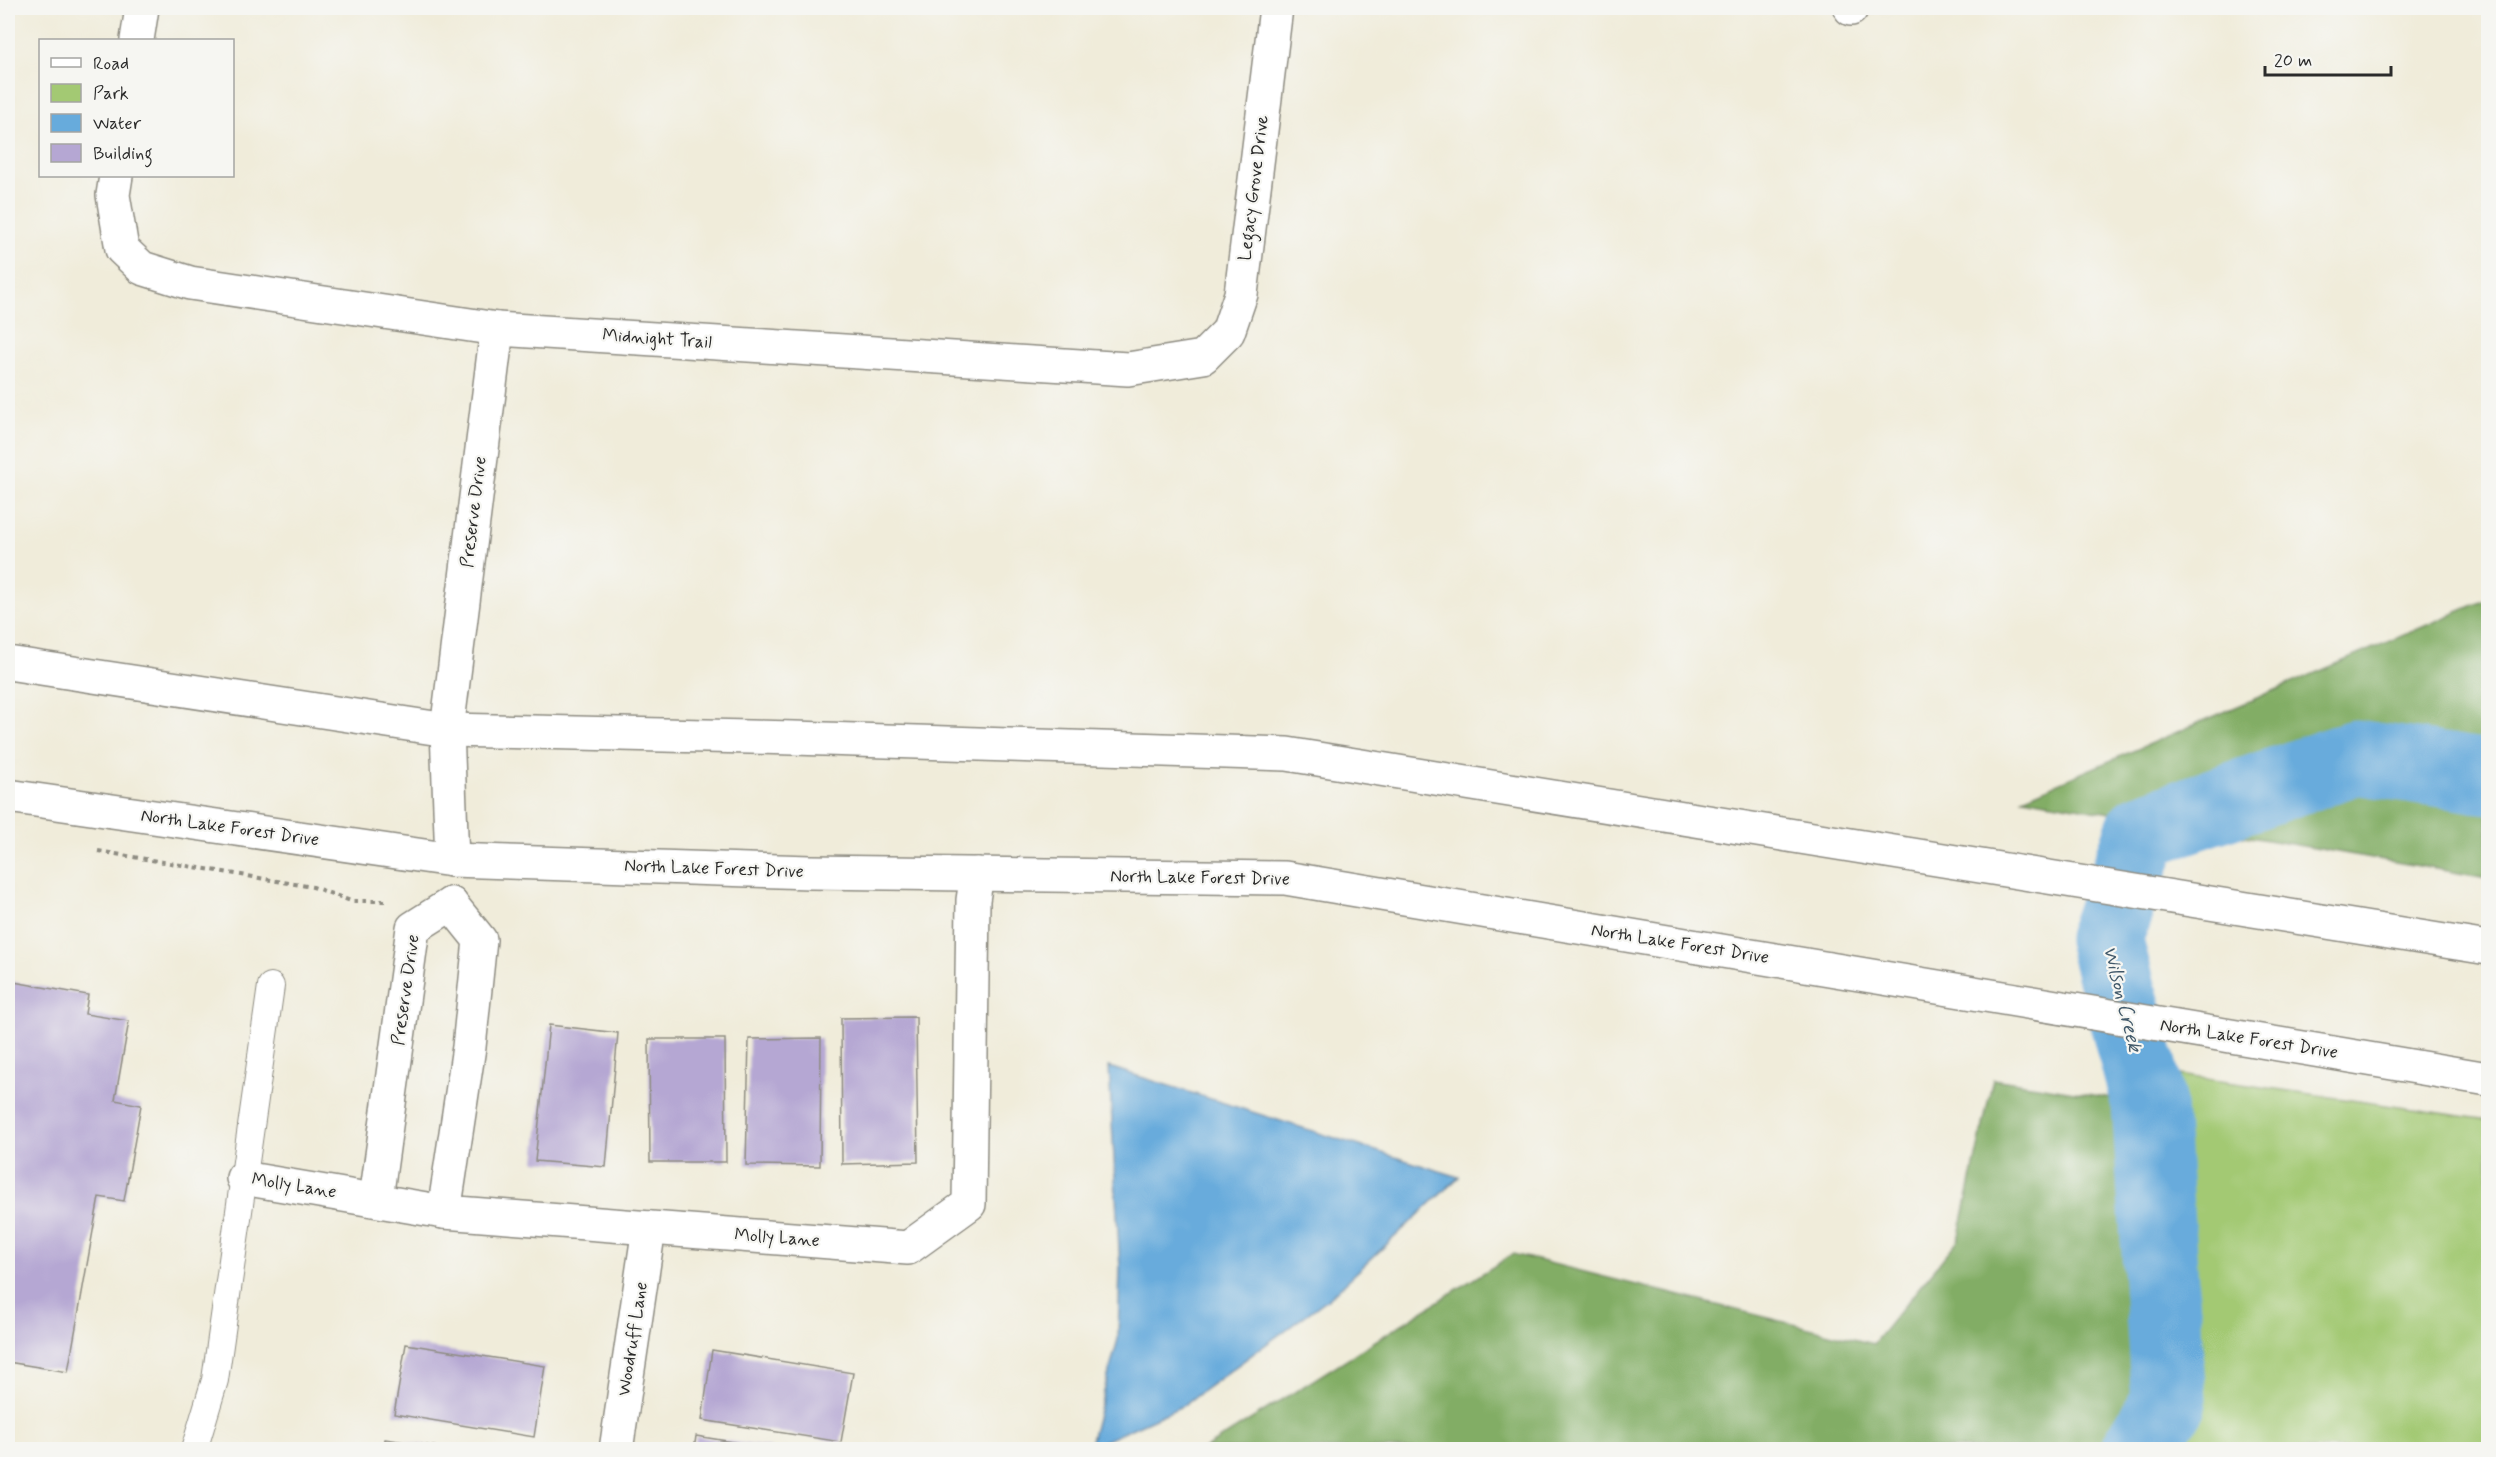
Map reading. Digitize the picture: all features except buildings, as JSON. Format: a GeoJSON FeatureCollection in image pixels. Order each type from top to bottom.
{"type":"FeatureCollection","features":[{"type":"Feature","properties":{"kind":"main road"},"geometry":{"type":"LineString","coordinates":[[137,39],[142,8]]}},
{"type":"Feature","properties":{"kind":"main road","name":"Legacy Grove Drive"},"geometry":{"type":"LineString","coordinates":[[1203,357],[1228,332],[1241,294],[1276,8]]}},
{"type":"Feature","properties":{"kind":"main road","name":"Midnight Trail"},"geometry":{"type":"LineString","coordinates":[[116,177],[113,195],[122,249],[142,268],[190,283],[497,329],[1128,369],[1203,357]]}},
{"type":"Feature","properties":{"kind":"main road","name":"Preserve Drive"},"geometry":{"type":"LineString","coordinates":[[376,1199],[413,928],[451,904],[452,860],[447,730],[497,329]]}},
{"type":"Feature","properties":{"kind":"main road"},"geometry":{"type":"LineString","coordinates":[[8,663],[447,730],[794,738],[1287,754],[2488,948]]}},
{"type":"Feature","properties":{"kind":"main road","name":"North Lake Forest Drive"},"geometry":{"type":"LineString","coordinates":[[8,796],[452,860],[810,872],[1285,878],[2488,1079]]}},
{"type":"Feature","properties":{"kind":"main road","name":"Molly Lane"},"geometry":{"type":"LineString","coordinates":[[243,1178],[444,1212],[908,1248],[969,1204],[973,900],[977,874]]}},
{"type":"Feature","properties":{"kind":"main road"},"geometry":{"type":"LineString","coordinates":[[444,1212],[469,1047],[480,940],[451,904]]}},
{"type":"Feature","properties":{"kind":"main road","name":"Woodruff Lane"},"geometry":{"type":"LineString","coordinates":[[616,1449],[649,1228]]}},
{"type":"Feature","properties":{"kind":"lane"},"geometry":{"type":"LineString","coordinates":[[194,1449],[214,1380],[271,986]]}},
{"type":"Feature","properties":{"kind":"path"},"geometry":{"type":"LineString","coordinates":[[97,851],[313,887],[351,901],[451,904]]}},
{"type":"Feature","properties":{"kind":"green space"},"geometry":{"type":"Polygon","coordinates":[[[2488,599],[2488,878],[2023,798],[2488,599]]]}},
{"type":"Feature","properties":{"kind":"green space"},"geometry":{"type":"Polygon","coordinates":[[[2124,1067],[2488,1120],[2488,1449],[2126,1449],[2191,1336],[2124,1067]]]}},
{"type":"Feature","properties":{"kind":"green space"},"geometry":{"type":"Polygon","coordinates":[[[1993,1079],[2149,1104],[2191,1336],[2102,1449],[1204,1449],[1513,1254],[1873,1344],[1958,1240],[1993,1079]]]}},
{"type":"Feature","properties":{"kind":"water"},"geometry":{"type":"Polygon","coordinates":[[[1109,1067],[1459,1177],[1329,1298],[1182,1406],[1089,1448],[1118,1339],[1120,1268],[1109,1067]]]}},
{"type":"Feature","properties":{"kind":"waterway","name":"Wilson Creek"},"geometry":{"type":"LineString","coordinates":[[2139,1450],[2169,1401],[2149,1104],[2105,939],[2143,831],[2356,757],[2488,777]]}}]}
